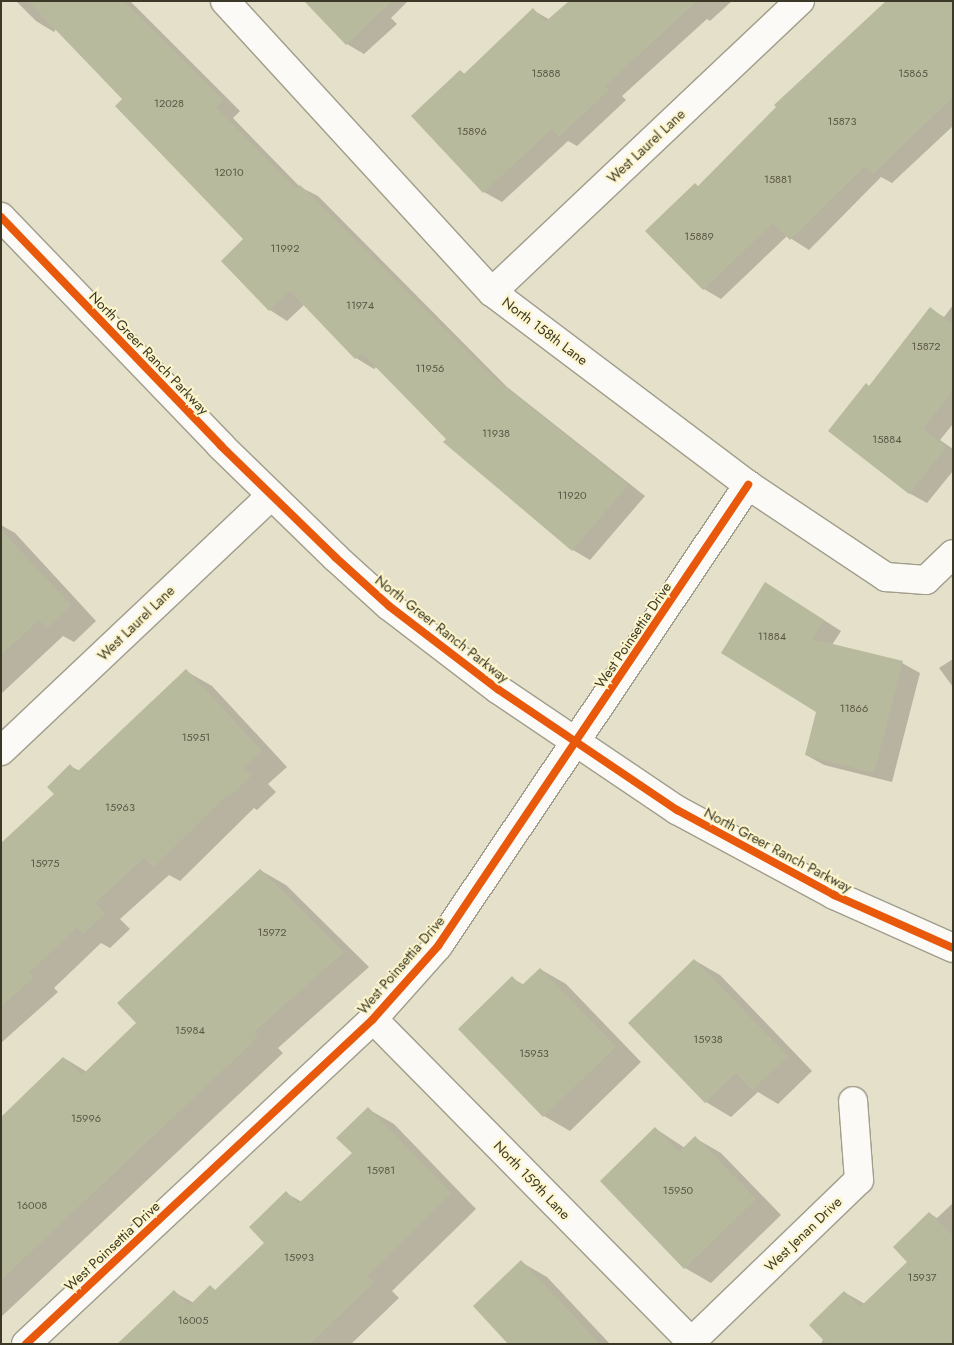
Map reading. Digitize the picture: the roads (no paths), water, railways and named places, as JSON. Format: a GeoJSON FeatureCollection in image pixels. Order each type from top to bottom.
{"type":"FeatureCollection","features":[{"type":"Feature","properties":{"kind":"street","name":"North 158th Lane"},"geometry":{"type":"LineString","coordinates":[[225,1],[492,292],[748,485],[886,577],[926,580],[953,554]]}},
{"type":"Feature","properties":{"kind":"street","name":"West Laurel Lane"},"geometry":{"type":"LineString","coordinates":[[492,292],[800,1]]}},
{"type":"Feature","properties":{"kind":"street","name":"North Greer Ranch Parkway"},"geometry":{"type":"LineString","coordinates":[[1,217],[271,496],[390,606],[500,690],[677,810],[834,895],[953,948]]}},
{"type":"Feature","properties":{"kind":"street","name":"West Poinsettia Drive"},"geometry":{"type":"LineString","coordinates":[[26,1344],[373,1018],[438,946],[748,485]]}},
{"type":"Feature","properties":{"kind":"street","name":"West Laurel Lane"},"geometry":{"type":"LineString","coordinates":[[1,751],[271,496]]}},
{"type":"Feature","properties":{"kind":"street","name":"North 159th Lane"},"geometry":{"type":"LineString","coordinates":[[373,1018],[690,1343]]}},
{"type":"Feature","properties":{"kind":"street","name":"West Jenan Drive"},"geometry":{"type":"LineString","coordinates":[[690,1343],[859,1180],[853,1101]]}}]}
